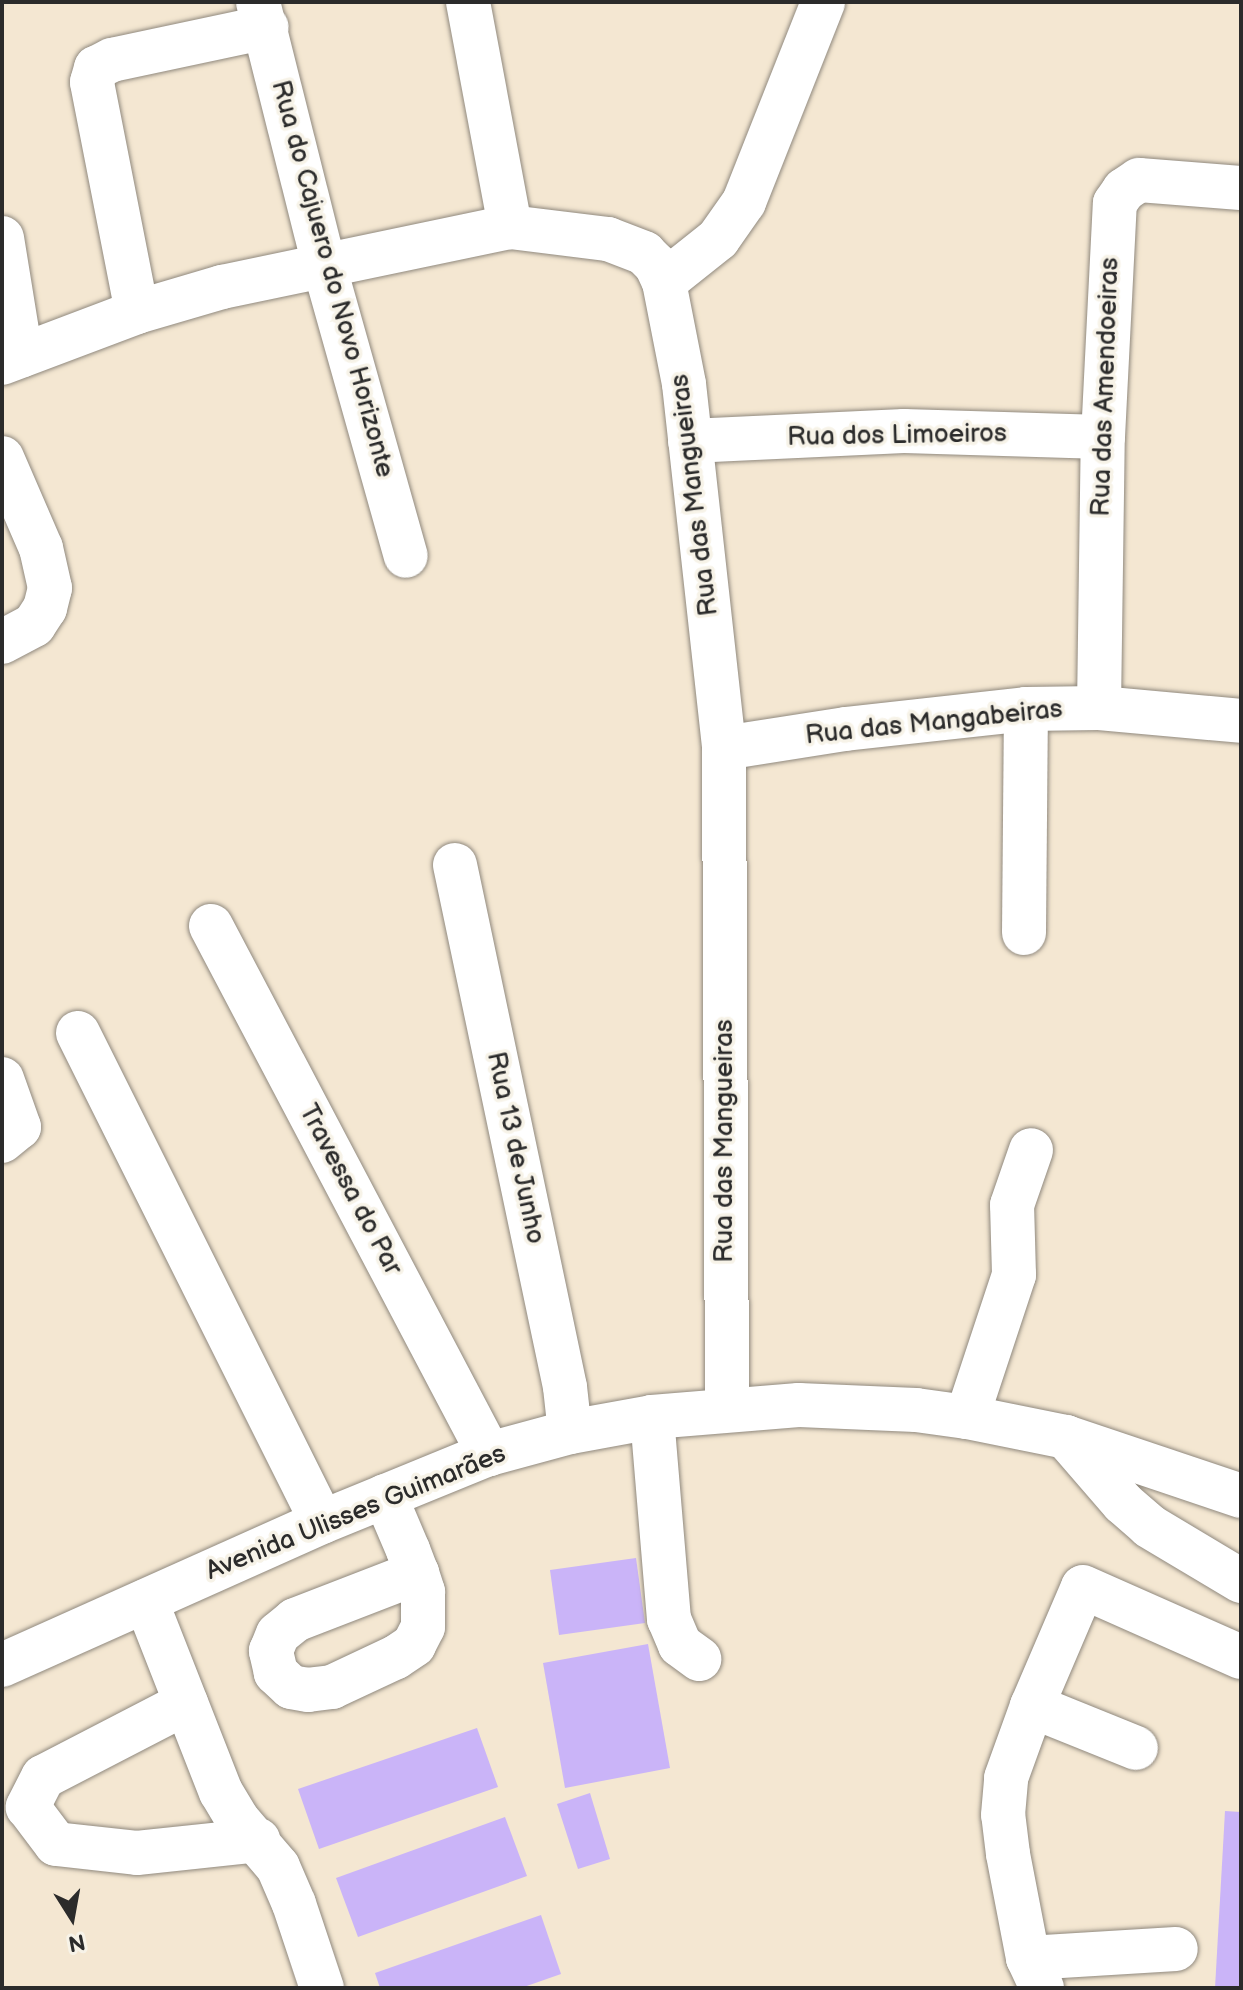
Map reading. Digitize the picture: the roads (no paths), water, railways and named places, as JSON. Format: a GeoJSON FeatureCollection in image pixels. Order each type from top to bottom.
{"type":"FeatureCollection","features":[{"type":"Feature","properties":{"kind":"street"},"geometry":{"type":"LineString","coordinates":[[468,2],[510,227]]}},
{"type":"Feature","properties":{"kind":"street"},"geometry":{"type":"LineString","coordinates":[[664,282],[718,239],[744,202],[823,2]]}},
{"type":"Feature","properties":{"kind":"street"},"geometry":{"type":"LineString","coordinates":[[137,312],[92,82],[96,68],[112,60],[263,15]]}},
{"type":"Feature","properties":{"kind":"street","name":"Rua do Cajuero do Novo Horizonte"},"geometry":{"type":"LineString","coordinates":[[263,15],[324,265],[406,556]]}},
{"type":"Feature","properties":{"kind":"street","name":"Rua das Amendoeiras"},"geometry":{"type":"LineString","coordinates":[[1099,708],[1103,437],[1115,203],[1124,190],[1139,180],[1241,188]]}},
{"type":"Feature","properties":{"kind":"street","name":"Rua das Mangueiras"},"geometry":{"type":"LineString","coordinates":[[12,359],[137,312],[324,265],[510,227],[627,244],[644,253],[664,282],[684,384],[724,748],[727,1409]]}},
{"type":"Feature","properties":{"kind":"street"},"geometry":{"type":"LineString","coordinates":[[2,238],[12,359]]}},
{"type":"Feature","properties":{"kind":"street","name":"Rua dos Limoeiros"},"geometry":{"type":"LineString","coordinates":[[690,441],[904,431],[1103,437]]}},
{"type":"Feature","properties":{"kind":"street"},"geometry":{"type":"LineString","coordinates":[[2,458],[41,548],[50,588],[45,608],[18,634]]}},
{"type":"Feature","properties":{"kind":"street","name":"Rua das Mangabeiras"},"geometry":{"type":"LineString","coordinates":[[724,748],[845,729],[1026,709],[1099,708],[1241,721]]}},
{"type":"Feature","properties":{"kind":"street"},"geometry":{"type":"LineString","coordinates":[[1024,933],[1026,709]]}},
{"type":"Feature","properties":{"kind":"street","name":"Rua 13 de Junho"},"geometry":{"type":"LineString","coordinates":[[455,865],[565,1387],[570,1432]]}},
{"type":"Feature","properties":{"kind":"street","name":"Travessa do Par"},"geometry":{"type":"LineString","coordinates":[[211,926],[489,1454]]}},
{"type":"Feature","properties":{"kind":"street"},"geometry":{"type":"LineString","coordinates":[[78,1033],[316,1510]]}},
{"type":"Feature","properties":{"kind":"street"},"geometry":{"type":"LineString","coordinates":[[2,1079],[19,1127],[2,1141]]}},
{"type":"Feature","properties":{"kind":"street"},"geometry":{"type":"LineString","coordinates":[[967,1417],[1014,1275],[1012,1205],[1031,1150]]}},
{"type":"Feature","properties":{"kind":"street","name":"Avenida Ulisses Guimarães"},"geometry":{"type":"LineString","coordinates":[[2,1665],[146,1601],[316,1510],[385,1496],[489,1454],[570,1432],[652,1417],[799,1405],[863,1407],[967,1417],[1066,1437],[1241,1496]]}},
{"type":"Feature","properties":{"kind":"street"},"geometry":{"type":"LineString","coordinates":[[652,1417],[669,1619],[680,1645],[699,1659]]}},
{"type":"Feature","properties":{"kind":"street"},"geometry":{"type":"LineString","coordinates":[[1066,1437],[1123,1503],[1149,1526],[1241,1581]]}},
{"type":"Feature","properties":{"kind":"street"},"geometry":{"type":"LineString","coordinates":[[385,1496],[417,1573]]}},
{"type":"Feature","properties":{"kind":"street"},"geometry":{"type":"LineString","coordinates":[[1176,1949],[1035,1973],[1003,1815],[1006,1778],[1032,1706],[1083,1587],[1241,1657]]}},
{"type":"Feature","properties":{"kind":"street"},"geometry":{"type":"LineString","coordinates":[[146,1601],[221,1792],[237,1819],[278,1867],[322,1988]]}},
{"type":"Feature","properties":{"kind":"street"},"geometry":{"type":"LineString","coordinates":[[186,1703],[43,1777],[28,1807],[56,1844],[137,1853],[258,1840]]}},
{"type":"Feature","properties":{"kind":"street"},"geometry":{"type":"LineString","coordinates":[[1032,1706],[1136,1748]]}}]}
